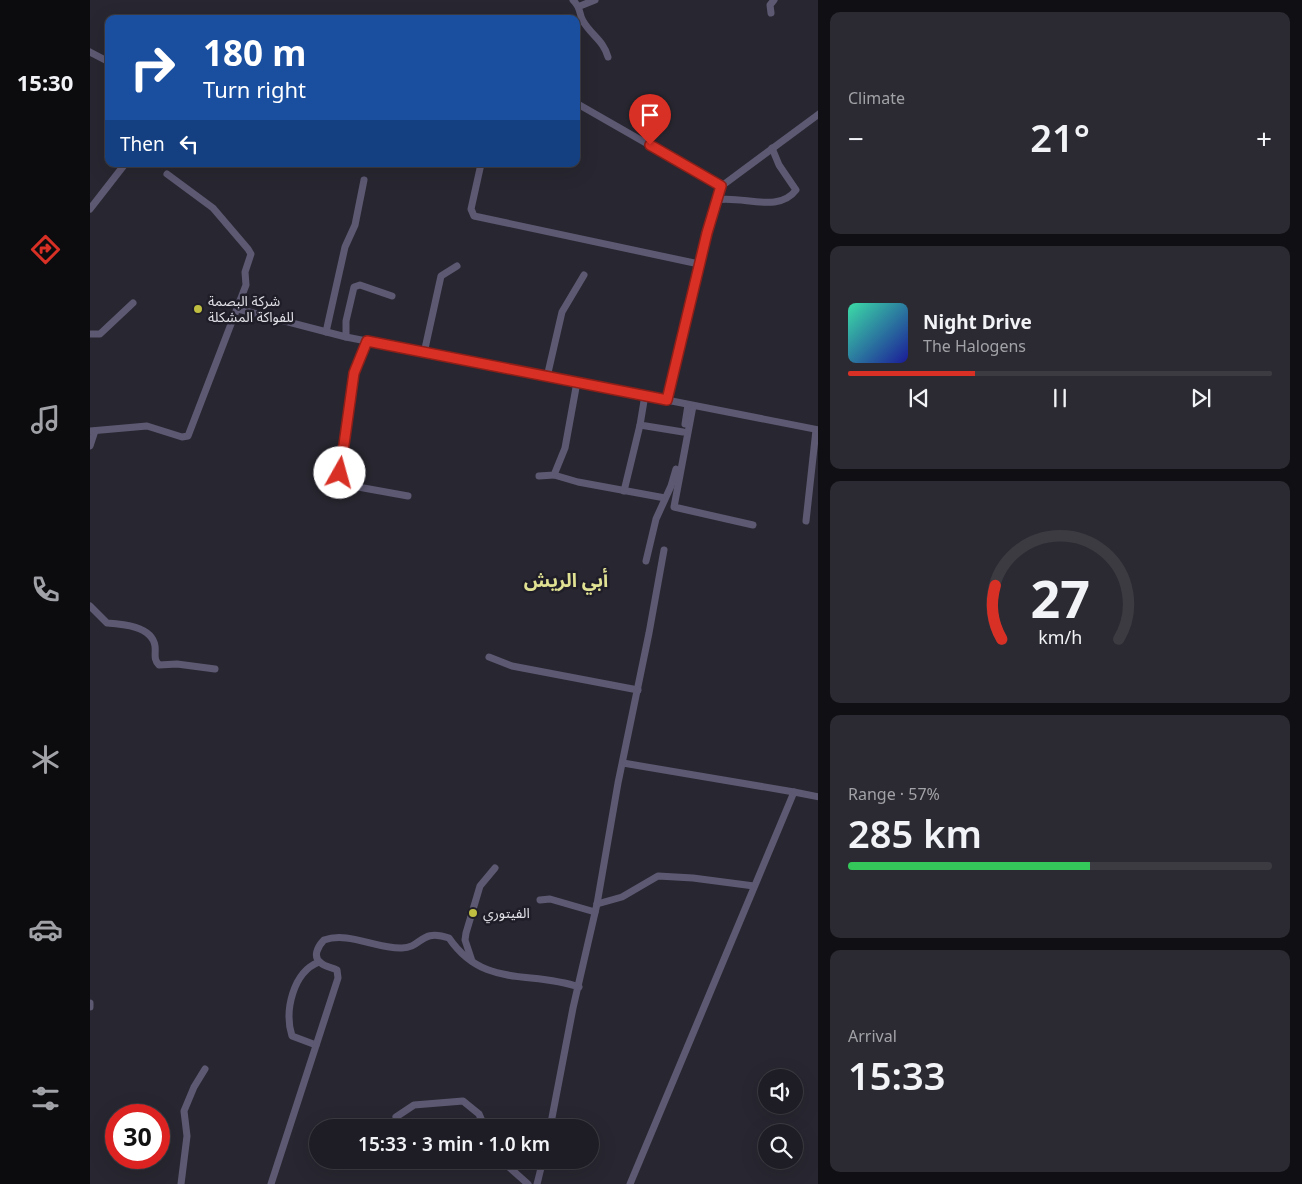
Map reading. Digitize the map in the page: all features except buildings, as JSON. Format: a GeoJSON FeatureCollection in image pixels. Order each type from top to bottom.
{"type":"FeatureCollection","features":[{"type":"Feature","properties":{"kind":"street"},"geometry":{"type":"LineString","coordinates":[[573,0],[580,6],[583,21],[603,44],[608,57]]}},
{"type":"Feature","properties":{"kind":"street"},"geometry":{"type":"LineString","coordinates":[[580,6],[595,0]]}},
{"type":"Feature","properties":{"kind":"street"},"geometry":{"type":"LineString","coordinates":[[771,13],[770,4],[774,0]]}},
{"type":"Feature","properties":{"kind":"street"},"geometry":{"type":"LineString","coordinates":[[90,52],[105,60]]}},
{"type":"Feature","properties":{"kind":"street"},"geometry":{"type":"LineString","coordinates":[[580,105],[721,186]]}},
{"type":"Feature","properties":{"kind":"street"},"geometry":{"type":"LineString","coordinates":[[667,400],[699,264],[721,186],[818,114]]}},
{"type":"Feature","properties":{"kind":"street"},"geometry":{"type":"LineString","coordinates":[[716,200],[733,198],[778,203],[793,193],[796,190],[794,185],[779,165],[772,148]]}},
{"type":"Feature","properties":{"kind":"street"},"geometry":{"type":"LineString","coordinates":[[91,205],[123,167]]}},
{"type":"Feature","properties":{"kind":"street"},"geometry":{"type":"LineString","coordinates":[[480,167],[471,209],[474,216],[699,264]]}},
{"type":"Feature","properties":{"kind":"street"},"geometry":{"type":"LineString","coordinates":[[90,446],[92,431],[147,426],[182,438],[188,436],[246,284],[245,272],[250,252],[213,208],[167,174]]}},
{"type":"Feature","properties":{"kind":"street"},"geometry":{"type":"LineString","coordinates":[[326,332],[345,247],[355,225],[364,180]]}},
{"type":"Feature","properties":{"kind":"street"},"geometry":{"type":"LineString","coordinates":[[424,353],[441,276],[457,266]]}},
{"type":"Feature","properties":{"kind":"street"},"geometry":{"type":"LineString","coordinates":[[547,377],[562,312],[584,275]]}},
{"type":"Feature","properties":{"kind":"street"},"geometry":{"type":"LineString","coordinates":[[346,337],[346,321],[354,286],[360,285],[392,296]]}},
{"type":"Feature","properties":{"kind":"street"},"geometry":{"type":"LineString","coordinates":[[90,334],[100,334],[133,303]]}},
{"type":"Feature","properties":{"kind":"street"},"geometry":{"type":"LineString","coordinates":[[238,309],[346,337],[817,430],[806,521]]}},
{"type":"Feature","properties":{"kind":"street"},"geometry":{"type":"LineString","coordinates":[[367,341],[354,373],[339,479],[347,485],[408,496]]}},
{"type":"Feature","properties":{"kind":"street"},"geometry":{"type":"LineString","coordinates":[[554,475],[565,448],[577,382]]}},
{"type":"Feature","properties":{"kind":"street"},"geometry":{"type":"LineString","coordinates":[[624,491],[645,395]]}},
{"type":"Feature","properties":{"kind":"street"},"geometry":{"type":"LineString","coordinates":[[646,561],[656,518],[671,486],[690,405]]}},
{"type":"Feature","properties":{"kind":"street"},"geometry":{"type":"LineString","coordinates":[[690,405],[674,507],[753,525]]}},
{"type":"Feature","properties":{"kind":"street"},"geometry":{"type":"LineString","coordinates":[[640,424],[683,432]]}},
{"type":"Feature","properties":{"kind":"street"},"geometry":{"type":"LineString","coordinates":[[539,476],[554,475],[665,498]]}},
{"type":"Feature","properties":{"kind":"street"},"geometry":{"type":"LineString","coordinates":[[552,1119],[597,904],[664,550]]}},
{"type":"Feature","properties":{"kind":"street"},"geometry":{"type":"LineString","coordinates":[[90,606],[107,623],[127,624],[152,638],[155,644],[155,660],[159,665],[177,664],[215,669]]}},
{"type":"Feature","properties":{"kind":"street"},"geometry":{"type":"LineString","coordinates":[[489,657],[512,666],[638,690]]}},
{"type":"Feature","properties":{"kind":"street"},"geometry":{"type":"LineString","coordinates":[[623,762],[818,797]]}},
{"type":"Feature","properties":{"kind":"street"},"geometry":{"type":"LineString","coordinates":[[630,1184],[794,792]]}},
{"type":"Feature","properties":{"kind":"street"},"geometry":{"type":"LineString","coordinates":[[472,962],[467,949],[466,933],[480,886],[495,868]]}},
{"type":"Feature","properties":{"kind":"street"},"geometry":{"type":"LineString","coordinates":[[597,904],[622,897],[658,876],[692,878],[754,886]]}},
{"type":"Feature","properties":{"kind":"street"},"geometry":{"type":"LineString","coordinates":[[540,900],[550,899],[595,912]]}},
{"type":"Feature","properties":{"kind":"street"},"geometry":{"type":"LineString","coordinates":[[319,962],[318,948],[327,939],[347,939],[404,948],[429,935],[435,934],[449,938],[454,948],[480,968],[495,973],[579,987]]}},
{"type":"Feature","properties":{"kind":"street"},"geometry":{"type":"LineString","coordinates":[[271,1184],[316,1045],[338,975],[335,968],[319,962],[309,967],[299,978],[290,1010],[292,1036],[316,1045]]}},
{"type":"Feature","properties":{"kind":"street"},"geometry":{"type":"LineString","coordinates":[[181,1184],[187,1136],[184,1111],[194,1087],[205,1069]]}},
{"type":"Feature","properties":{"kind":"street"},"geometry":{"type":"LineString","coordinates":[[396,1117],[414,1105],[463,1101],[479,1114],[481,1119]]}},
{"type":"Feature","properties":{"kind":"street"},"geometry":{"type":"LineString","coordinates":[[511,1169],[528,1184]]}},
{"type":"Feature","properties":{"kind":"street"},"geometry":{"type":"LineString","coordinates":[[537,1184],[541,1169]]}},
{"type":"Feature","properties":{"kind":"place","name":"شركة البصمة للفواكة المشكلة"},"geometry":{"type":"Point","coordinates":[198,309]}},
{"type":"Feature","properties":{"kind":"place","name":"الفيتوري"},"geometry":{"type":"Point","coordinates":[473,913]}},
{"type":"Feature","properties":{"kind":"district","name":"أبي الريش"},"geometry":{"type":"Point","coordinates":[566,580]}},
{"type":"Feature","properties":{"kind":"route"},"geometry":{"type":"LineString","coordinates":[[340,473],[356,363],[367,341],[667,400],[707,233],[721,186],[650,145]]}}]}
